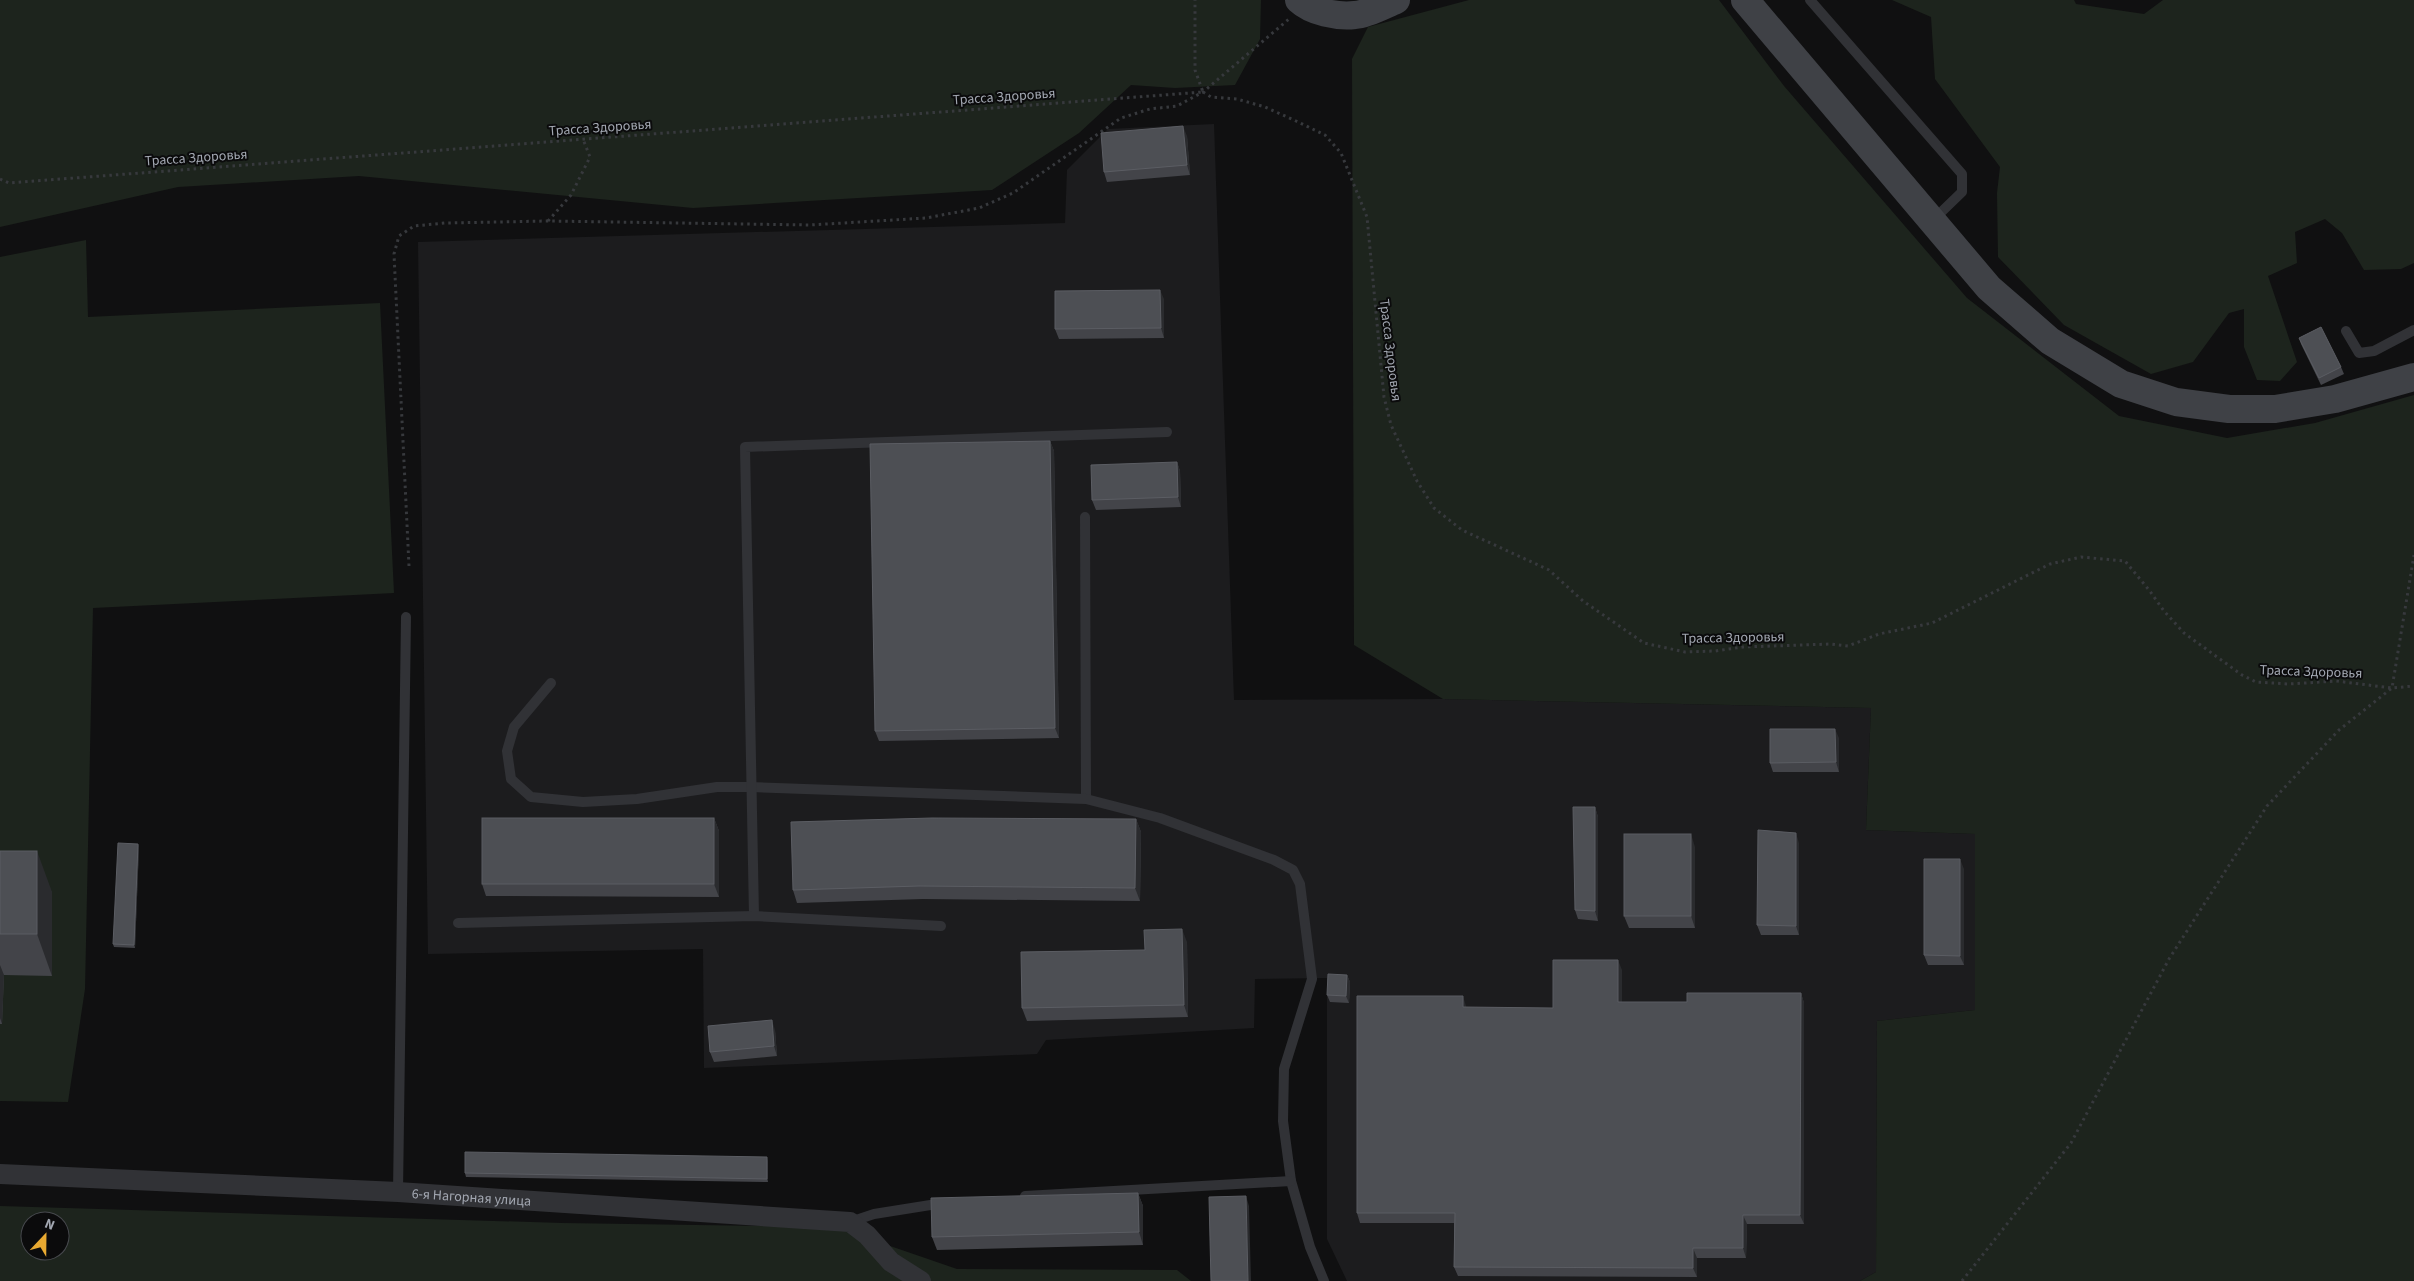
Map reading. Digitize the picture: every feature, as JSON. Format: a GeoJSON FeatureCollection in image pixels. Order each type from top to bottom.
{"type":"FeatureCollection","features":[{"type":"Feature","properties":{"kind":"street"},"geometry":{"type":"LineString","coordinates":[[1302,3],[1331,14],[1356,15],[1396,0]]}},
{"type":"Feature","properties":{"kind":"street"},"geometry":{"type":"LineString","coordinates":[[1745,0],[1989,288],[2050,341],[2121,384],[2176,402],[2229,410],[2266,409],[2334,399],[2414,377]]}},
{"type":"Feature","properties":{"kind":"street","name":"6-я Нагорная улица"},"geometry":{"type":"LineString","coordinates":[[0,1174],[398,1192],[850,1222]]}},
{"type":"Feature","properties":{"kind":"street"},"geometry":{"type":"LineString","coordinates":[[850,1222],[867,1235],[891,1262],[922,1281]]}},
{"type":"Feature","properties":{"kind":"lane"},"geometry":{"type":"LineString","coordinates":[[1810,0],[1962,174],[1962,192],[1932,221]]}},
{"type":"Feature","properties":{"kind":"lane"},"geometry":{"type":"LineString","coordinates":[[2346,331],[2359,353],[2374,351],[2414,330]]}},
{"type":"Feature","properties":{"kind":"lane"},"geometry":{"type":"LineString","coordinates":[[754,916],[744,448],[1167,432]]}},
{"type":"Feature","properties":{"kind":"lane"},"geometry":{"type":"LineString","coordinates":[[1085,517],[1086,799]]}},
{"type":"Feature","properties":{"kind":"lane"},"geometry":{"type":"LineString","coordinates":[[398,1192],[406,617]]}},
{"type":"Feature","properties":{"kind":"lane"},"geometry":{"type":"LineString","coordinates":[[551,683],[514,727],[507,750],[511,779],[531,797],[583,802],[637,799],[717,786],[1086,799],[1160,818],[1274,860],[1293,870],[1300,884],[1312,979],[1284,1069],[1283,1121],[1291,1181],[1310,1247],[1324,1281]]}},
{"type":"Feature","properties":{"kind":"lane"},"geometry":{"type":"LineString","coordinates":[[458,923],[754,916],[941,926]]}},
{"type":"Feature","properties":{"kind":"lane"},"geometry":{"type":"LineString","coordinates":[[1013,1197],[1291,1181]]}},
{"type":"Feature","properties":{"kind":"lane"},"geometry":{"type":"LineString","coordinates":[[850,1222],[874,1214],[927,1204],[955,1202]]}},
{"type":"Feature","properties":{"kind":"path"},"geometry":{"type":"LineString","coordinates":[[1195,0],[1195,70],[1203,92]]}},
{"type":"Feature","properties":{"kind":"path"},"geometry":{"type":"LineString","coordinates":[[409,566],[394,254],[399,236],[414,226],[445,222],[548,221],[810,225],[926,218],[979,208],[1013,193],[1121,118],[1150,109],[1177,106],[1203,92],[1302,3]]}},
{"type":"Feature","properties":{"kind":"path","name":"Трасса Здоровья"},"geometry":{"type":"LineString","coordinates":[[0,180],[9,183],[1203,92],[1211,97],[1236,99],[1265,108],[1296,121],[1325,135],[1341,153],[1367,217],[1372,283],[1386,406],[1391,425],[1417,481],[1434,508],[1462,530],[1549,570],[1583,601],[1644,643],[1685,652],[1715,651],[1743,647],[1831,644],[1848,646],[1878,634],[1932,623],[2050,564],[2081,557],[2125,561],[2164,611],[2184,633],[2206,650],[2256,682],[2289,684],[2336,681],[2392,688],[2414,686]]}},
{"type":"Feature","properties":{"kind":"path"},"geometry":{"type":"LineString","coordinates":[[548,221],[571,195],[590,157],[582,139]]}},
{"type":"Feature","properties":{"kind":"path"},"geometry":{"type":"LineString","coordinates":[[1962,1281],[2071,1143],[2169,959],[2266,806],[2339,730],[2392,688],[2414,555]]}},
{"type":"Feature","properties":{"kind":"shaded area"},"geometry":{"type":"Polygon","coordinates":[[[0,0],[1261,0],[1260,39],[1235,85],[1175,88],[1131,85],[1079,133],[992,190],[693,208],[359,176],[178,187],[0,227],[0,0]]]}},
{"type":"Feature","properties":{"kind":"shaded area"},"geometry":{"type":"Polygon","coordinates":[[[1469,0],[1719,0],[1784,86],[1967,298],[2119,416],[2227,438],[2315,423],[2414,395],[2414,1281],[1860,1281],[1876,1272],[1877,1021],[1975,1010],[1975,834],[1866,830],[1871,708],[1443,699],[1354,645],[1352,59],[1368,27],[1469,0]]]}},
{"type":"Feature","properties":{"kind":"shaded area"},"geometry":{"type":"Polygon","coordinates":[[[1892,0],[2074,0],[2076,4],[2144,14],[2163,0],[2414,0],[2414,263],[2401,269],[2364,270],[2342,233],[2325,219],[2295,232],[2297,263],[2268,276],[2297,362],[2280,381],[2257,380],[2244,347],[2244,309],[2229,313],[2193,362],[2151,374],[2064,325],[1998,257],[1997,193],[2000,167],[1935,79],[1931,17],[1892,0]]]}},
{"type":"Feature","properties":{"kind":"shaded area"},"geometry":{"type":"Polygon","coordinates":[[[1214,124],[1234,700],[1443,699],[1871,708],[1866,830],[1976,834],[1975,1010],[1877,1021],[1876,1272],[1860,1281],[1347,1281],[1327,1239],[1327,978],[1255,979],[1254,1028],[1046,1040],[1037,1054],[704,1068],[703,949],[428,954],[418,242],[1065,223],[1067,170],[1108,129],[1214,124]]]}},
{"type":"Feature","properties":{"kind":"shaded area"},"geometry":{"type":"Polygon","coordinates":[[[86,240],[88,317],[380,303],[394,593],[93,608],[85,989],[68,1102],[0,1101],[0,257],[86,240]]]}},
{"type":"Feature","properties":{"kind":"shaded area"},"geometry":{"type":"Polygon","coordinates":[[[0,1206],[562,1223],[835,1227],[957,1269],[1177,1270],[1191,1281],[0,1281],[0,1206]]]}},
{"type":"Feature","properties":{"kind":"building"},"geometry":{"type":"Polygon","coordinates":[[[1183,126],[1187,165],[1104,172],[1101,133],[1183,126]]]}},
{"type":"Feature","properties":{"kind":"building"},"geometry":{"type":"Polygon","coordinates":[[[1160,290],[1161,328],[1055,329],[1055,291],[1160,290]]]}},
{"type":"Feature","properties":{"kind":"building"},"geometry":{"type":"Polygon","coordinates":[[[2321,327],[2341,367],[2319,378],[2299,338],[2321,327]]]}},
{"type":"Feature","properties":{"kind":"building"},"geometry":{"type":"Polygon","coordinates":[[[1050,441],[1055,728],[875,731],[870,444],[1050,441]]]}},
{"type":"Feature","properties":{"kind":"building"},"geometry":{"type":"Polygon","coordinates":[[[1177,462],[1178,497],[1092,500],[1091,465],[1177,462]]]}},
{"type":"Feature","properties":{"kind":"building"},"geometry":{"type":"Polygon","coordinates":[[[1770,729],[1835,729],[1836,762],[1770,763],[1770,729]]]}},
{"type":"Feature","properties":{"kind":"building"},"geometry":{"type":"Polygon","coordinates":[[[1573,807],[1595,807],[1595,911],[1575,910],[1573,807]]]}},
{"type":"Feature","properties":{"kind":"building"},"geometry":{"type":"Polygon","coordinates":[[[482,818],[714,818],[714,884],[482,884],[482,818]]]}},
{"type":"Feature","properties":{"kind":"building"},"geometry":{"type":"Polygon","coordinates":[[[932,818],[1136,819],[1135,888],[919,886],[793,890],[791,822],[932,818]]]}},
{"type":"Feature","properties":{"kind":"building"},"geometry":{"type":"Polygon","coordinates":[[[1758,830],[1796,833],[1796,926],[1757,925],[1758,830]]]}},
{"type":"Feature","properties":{"kind":"building"},"geometry":{"type":"Polygon","coordinates":[[[1624,834],[1691,834],[1691,916],[1624,916],[1624,834]]]}},
{"type":"Feature","properties":{"kind":"building"},"geometry":{"type":"Polygon","coordinates":[[[118,843],[138,844],[134,945],[113,944],[118,843]]]}},
{"type":"Feature","properties":{"kind":"building"},"geometry":{"type":"Polygon","coordinates":[[[0,851],[37,851],[37,934],[0,934],[0,851]]]}},
{"type":"Feature","properties":{"kind":"building"},"geometry":{"type":"Polygon","coordinates":[[[1924,859],[1960,859],[1960,956],[1924,955],[1924,859]]]}},
{"type":"Feature","properties":{"kind":"building"},"geometry":{"type":"Polygon","coordinates":[[[1182,929],[1184,1005],[1022,1008],[1021,952],[1145,950],[1144,930],[1182,929]]]}},
{"type":"Feature","properties":{"kind":"building"},"geometry":{"type":"Polygon","coordinates":[[[1553,960],[1618,960],[1618,1002],[1687,1002],[1687,993],[1801,993],[1800,1215],[1743,1215],[1743,1248],[1693,1248],[1693,1268],[1454,1267],[1455,1213],[1357,1213],[1357,996],[1463,996],[1463,1007],[1553,1008],[1553,960]]]}},
{"type":"Feature","properties":{"kind":"building"},"geometry":{"type":"Polygon","coordinates":[[[1328,974],[1347,975],[1346,996],[1327,995],[1328,974]]]}},
{"type":"Feature","properties":{"kind":"building"},"geometry":{"type":"Polygon","coordinates":[[[772,1020],[774,1046],[710,1052],[708,1026],[772,1020]]]}},
{"type":"Feature","properties":{"kind":"building"},"geometry":{"type":"Polygon","coordinates":[[[465,1152],[767,1157],[767,1179],[465,1173],[465,1152]]]}},
{"type":"Feature","properties":{"kind":"building"},"geometry":{"type":"Polygon","coordinates":[[[1138,1193],[1139,1232],[932,1237],[931,1198],[1138,1193]]]}},
{"type":"Feature","properties":{"kind":"building"},"geometry":{"type":"Polygon","coordinates":[[[1246,1196],[1248,1281],[1211,1281],[1209,1197],[1246,1196]]]}}]}
